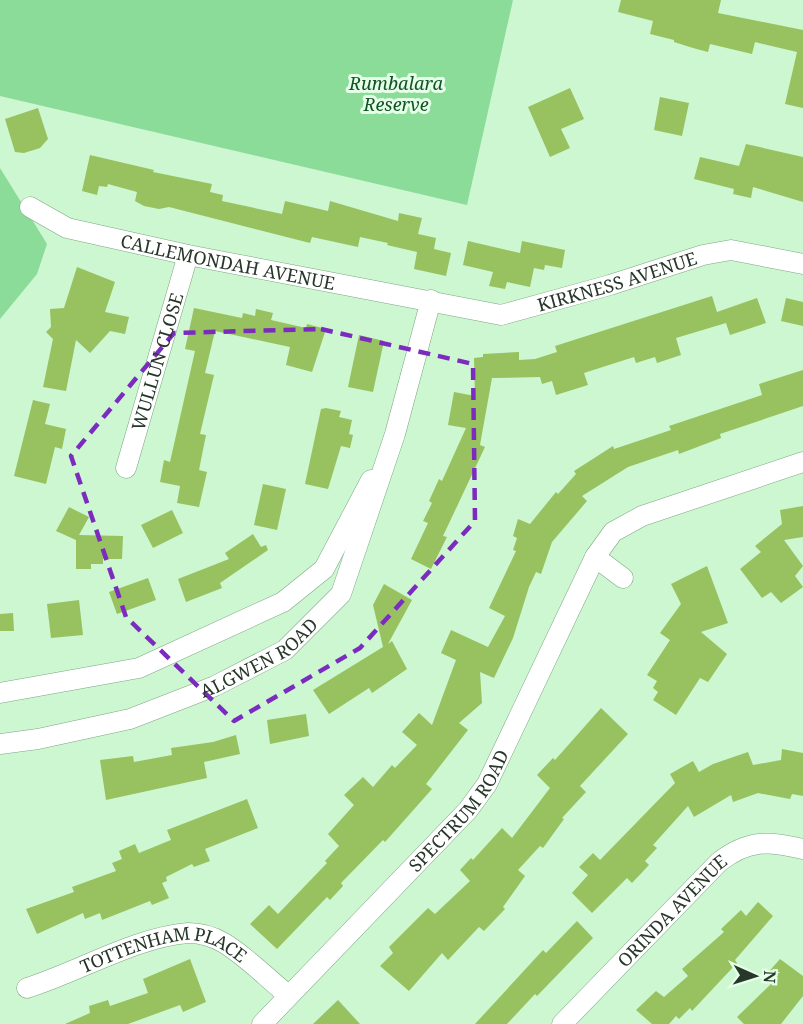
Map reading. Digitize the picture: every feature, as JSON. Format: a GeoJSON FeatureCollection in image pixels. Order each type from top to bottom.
{"type":"FeatureCollection","features":[{"type":"Feature","properties":{"kind":"street","name":"CALLEMONDAH AVENUE"},"geometry":{"type":"LineString","coordinates":[[30,207],[67,228],[188,255],[431,300]]}},
{"type":"Feature","properties":{"kind":"street","name":"KIRKNESS AVENUE"},"geometry":{"type":"LineString","coordinates":[[431,300],[501,315],[610,285],[703,255],[731,250],[803,264]]}},
{"type":"Feature","properties":{"kind":"street","name":"WULLUN CLOSE"},"geometry":{"type":"LineString","coordinates":[[126,468],[188,255]]}},
{"type":"Feature","properties":{"kind":"street","name":"ALGWEN ROAD"},"geometry":{"type":"LineString","coordinates":[[0,744],[38,739],[130,718],[215,686],[285,650],[341,594],[395,434],[431,300]]}},
{"type":"Feature","properties":{"kind":"street","name":"ALGWEN ROAD"},"geometry":{"type":"LineString","coordinates":[[0,693],[139,668],[283,602],[324,569],[395,434]]}},
{"type":"Feature","properties":{"kind":"street","name":"SPECTRUM ROAD"},"geometry":{"type":"LineString","coordinates":[[262,1024],[468,810],[486,783],[596,556],[613,532],[642,516],[803,462]]}},
{"type":"Feature","properties":{"kind":"street"},"geometry":{"type":"LineString","coordinates":[[596,556],[623,578]]}},
{"type":"Feature","properties":{"kind":"street","name":"ORINDA AVENUE"},"geometry":{"type":"LineString","coordinates":[[562,1024],[719,862],[735,850],[766,843],[803,849]]}},
{"type":"Feature","properties":{"kind":"street","name":"TOTTENHAM PLACE"},"geometry":{"type":"LineString","coordinates":[[27,988],[62,977],[131,948],[190,933],[223,942],[288,995]]}},
{"type":"Feature","properties":{"kind":"highlighted area"},"geometry":{"type":"Polygon","coordinates":[[[321,329],[473,364],[475,521],[360,648],[234,721],[126,617],[71,456],[174,333],[321,329]]]}},
{"type":"Feature","properties":{"kind":"green space","name":"Rumbalara Reserve"},"geometry":{"type":"Polygon","coordinates":[[[0,0],[513,0],[467,205],[0,96],[0,0]]]}},
{"type":"Feature","properties":{"kind":"green space"},"geometry":{"type":"Polygon","coordinates":[[[0,168],[47,244],[37,274],[0,319],[0,168]]]}},
{"type":"Feature","properties":{"kind":"building"},"geometry":{"type":"Polygon","coordinates":[[[621,0],[721,0],[718,13],[803,30],[803,108],[785,104],[797,52],[755,42],[752,54],[710,44],[708,52],[693,48],[650,34],[653,21],[618,12],[621,0]]]}},
{"type":"Feature","properties":{"kind":"building"},"geometry":{"type":"Polygon","coordinates":[[[570,88],[584,119],[561,129],[570,148],[550,157],[528,107],[570,88]]]}},
{"type":"Feature","properties":{"kind":"building"},"geometry":{"type":"Polygon","coordinates":[[[660,97],[689,103],[682,136],[654,130],[660,97]]]}},
{"type":"Feature","properties":{"kind":"building"},"geometry":{"type":"Polygon","coordinates":[[[38,108],[48,139],[40,148],[24,153],[15,152],[5,119],[38,108]]]}},
{"type":"Feature","properties":{"kind":"building"},"geometry":{"type":"Polygon","coordinates":[[[746,144],[803,157],[803,202],[753,187],[751,198],[733,194],[734,189],[694,179],[700,157],[739,166],[746,144]]]}},
{"type":"Feature","properties":{"kind":"building"},"geometry":{"type":"Polygon","coordinates":[[[90,155],[154,170],[153,172],[212,184],[210,192],[223,195],[222,201],[282,214],[285,201],[328,211],[330,201],[398,221],[399,213],[422,218],[418,234],[436,238],[434,249],[451,253],[446,276],[414,269],[417,252],[387,245],[388,243],[360,237],[358,247],[312,237],[310,243],[169,207],[159,209],[144,206],[135,201],[137,192],[108,184],[107,187],[99,186],[97,195],[82,191],[90,155]]]}},
{"type":"Feature","properties":{"kind":"building"},"geometry":{"type":"Polygon","coordinates":[[[468,241],[520,253],[522,241],[565,250],[562,268],[545,265],[544,270],[534,268],[530,287],[507,282],[505,289],[489,286],[493,272],[463,265],[468,241]]]}},
{"type":"Feature","properties":{"kind":"building"},"geometry":{"type":"Polygon","coordinates":[[[77,267],[115,282],[105,312],[129,317],[125,334],[110,331],[90,353],[76,340],[66,391],[43,387],[53,339],[46,332],[51,327],[50,309],[64,308],[77,267]]]}},
{"type":"Feature","properties":{"kind":"building"},"geometry":{"type":"Polygon","coordinates":[[[712,296],[717,312],[757,298],[766,323],[730,335],[726,323],[676,338],[681,355],[657,363],[655,357],[636,363],[634,357],[584,373],[588,385],[556,395],[552,381],[542,384],[540,377],[492,378],[480,445],[485,447],[443,536],[447,537],[431,569],[411,559],[428,523],[423,521],[432,503],[429,501],[439,479],[442,481],[466,428],[448,425],[454,392],[475,396],[474,358],[483,357],[483,354],[519,352],[519,360],[535,359],[557,352],[555,346],[712,296]]]}},
{"type":"Feature","properties":{"kind":"building"},"geometry":{"type":"Polygon","coordinates":[[[786,298],[803,302],[803,326],[781,321],[786,298]]]}},
{"type":"Feature","properties":{"kind":"building"},"geometry":{"type":"Polygon","coordinates":[[[194,308],[242,318],[243,313],[255,316],[256,309],[273,313],[271,320],[306,328],[307,324],[326,329],[312,372],[286,365],[290,347],[215,331],[205,373],[214,375],[200,434],[206,435],[199,470],[207,472],[199,507],[177,503],[180,486],[160,482],[164,460],[170,462],[195,351],[185,349],[194,308]]]}},
{"type":"Feature","properties":{"kind":"building"},"geometry":{"type":"Polygon","coordinates":[[[359,335],[384,341],[373,392],[348,387],[359,335]]]}},
{"type":"Feature","properties":{"kind":"building"},"geometry":{"type":"Polygon","coordinates":[[[803,370],[803,406],[720,434],[721,438],[679,454],[678,450],[628,467],[582,496],[587,501],[552,542],[541,574],[536,572],[513,638],[494,678],[480,672],[482,703],[459,723],[468,730],[426,784],[432,789],[385,842],[383,840],[341,883],[343,886],[330,900],[327,897],[277,949],[250,924],[269,905],[278,914],[327,863],[325,861],[339,846],[328,834],[354,805],[344,795],[363,777],[373,787],[392,765],[395,768],[417,745],[402,732],[419,713],[432,725],[456,660],[441,653],[451,630],[488,647],[505,616],[489,608],[516,551],[513,550],[517,538],[513,536],[518,519],[530,524],[556,492],[558,494],[576,474],[574,471],[613,446],[614,449],[671,430],[669,426],[762,395],[759,384],[803,370]]]}},
{"type":"Feature","properties":{"kind":"building"},"geometry":{"type":"Polygon","coordinates":[[[33,400],[50,404],[45,424],[66,429],[62,449],[55,447],[46,484],[14,476],[33,400]]]}},
{"type":"Feature","properties":{"kind":"building"},"geometry":{"type":"Polygon","coordinates":[[[321,409],[341,411],[339,417],[352,420],[349,434],[353,435],[350,448],[341,446],[328,489],[305,484],[321,409]]]}},
{"type":"Feature","properties":{"kind":"building"},"geometry":{"type":"Polygon","coordinates":[[[263,484],[286,489],[277,530],[254,525],[263,484]]]}},
{"type":"Feature","properties":{"kind":"building"},"geometry":{"type":"Polygon","coordinates":[[[803,506],[803,537],[784,540],[803,566],[795,576],[803,587],[781,603],[771,592],[762,598],[740,569],[761,552],[755,546],[782,524],[780,510],[803,506]]]}},
{"type":"Feature","properties":{"kind":"building"},"geometry":{"type":"Polygon","coordinates":[[[69,507],[89,517],[79,535],[123,536],[122,559],[103,559],[103,564],[91,564],[91,569],[76,569],[76,540],[56,531],[69,507]]]}},
{"type":"Feature","properties":{"kind":"building"},"geometry":{"type":"Polygon","coordinates":[[[172,510],[183,533],[153,548],[141,525],[172,510]]]}},
{"type":"Feature","properties":{"kind":"building"},"geometry":{"type":"Polygon","coordinates":[[[253,534],[261,547],[266,545],[268,550],[220,583],[222,588],[186,602],[178,579],[229,559],[225,553],[253,534]]]}},
{"type":"Feature","properties":{"kind":"building"},"geometry":{"type":"Polygon","coordinates":[[[707,566],[728,623],[701,632],[727,654],[708,682],[700,678],[676,715],[653,700],[658,692],[653,688],[657,681],[647,675],[670,640],[660,633],[681,604],[671,584],[707,566]]]}},
{"type":"Feature","properties":{"kind":"building"},"geometry":{"type":"Polygon","coordinates":[[[148,578],[156,600],[117,614],[109,592],[148,578]]]}},
{"type":"Feature","properties":{"kind":"building"},"geometry":{"type":"Polygon","coordinates":[[[384,584],[412,600],[388,644],[392,641],[407,669],[372,693],[369,688],[329,714],[313,690],[383,647],[373,605],[384,584]]]}},
{"type":"Feature","properties":{"kind":"building"},"geometry":{"type":"Polygon","coordinates":[[[79,600],[83,635],[51,638],[47,604],[79,600]]]}},
{"type":"Feature","properties":{"kind":"building"},"geometry":{"type":"Polygon","coordinates":[[[13,613],[14,631],[0,631],[0,614],[13,613]]]}},
{"type":"Feature","properties":{"kind":"building"},"geometry":{"type":"Polygon","coordinates":[[[601,708],[628,734],[580,786],[586,792],[562,818],[564,819],[543,848],[540,846],[518,870],[525,876],[503,907],[505,909],[484,931],[479,927],[448,960],[442,953],[409,991],[380,966],[393,953],[389,947],[428,908],[435,914],[470,881],[460,870],[471,858],[473,860],[502,828],[512,838],[550,788],[537,775],[553,758],[555,760],[601,708]]]}},
{"type":"Feature","properties":{"kind":"building"},"geometry":{"type":"Polygon","coordinates":[[[306,714],[309,736],[270,744],[267,720],[306,714]]]}},
{"type":"Feature","properties":{"kind":"building"},"geometry":{"type":"Polygon","coordinates":[[[236,735],[240,754],[204,762],[207,778],[106,800],[100,760],[133,756],[134,762],[172,755],[171,748],[213,742],[236,735]]]}},
{"type":"Feature","properties":{"kind":"building"},"geometry":{"type":"Polygon","coordinates":[[[782,749],[803,753],[803,796],[792,794],[790,799],[758,793],[733,802],[731,795],[694,817],[688,806],[653,845],[657,848],[645,861],[649,865],[632,883],[627,878],[592,913],[572,893],[588,875],[579,867],[593,853],[600,860],[675,783],[670,774],[693,761],[699,772],[713,764],[748,752],[753,765],[781,760],[782,749]]]}},
{"type":"Feature","properties":{"kind":"building"},"geometry":{"type":"Polygon","coordinates":[[[247,799],[258,828],[205,849],[210,861],[194,867],[192,864],[166,877],[167,881],[162,883],[169,898],[152,905],[150,901],[102,920],[100,913],[85,919],[83,913],[37,934],[26,909],[74,892],[72,887],[116,871],[112,863],[122,859],[119,851],[135,844],[139,853],[171,840],[167,830],[247,799]]]}},
{"type":"Feature","properties":{"kind":"building"},"geometry":{"type":"Polygon","coordinates":[[[758,902],[773,916],[735,960],[737,963],[692,1011],[690,1008],[679,1019],[676,1016],[669,1024],[652,1024],[636,1010],[656,991],[664,997],[688,976],[682,969],[724,932],[721,929],[741,910],[746,916],[758,902]]]}},
{"type":"Feature","properties":{"kind":"building"},"geometry":{"type":"Polygon","coordinates":[[[577,921],[593,938],[537,996],[535,994],[507,1024],[475,1024],[543,950],[546,953],[577,921]]]}},
{"type":"Feature","properties":{"kind":"building"},"geometry":{"type":"Polygon","coordinates":[[[190,959],[206,1002],[183,1012],[180,1005],[128,1024],[65,1024],[90,1013],[89,1006],[108,1000],[110,1006],[148,993],[143,979],[190,959]]]}},
{"type":"Feature","properties":{"kind":"building"},"geometry":{"type":"Polygon","coordinates":[[[780,959],[803,976],[803,996],[781,1024],[744,1024],[737,1017],[772,983],[765,976],[780,959]]]}},
{"type":"Feature","properties":{"kind":"building"},"geometry":{"type":"Polygon","coordinates":[[[338,1000],[360,1024],[313,1024],[338,1000]]]}}]}
